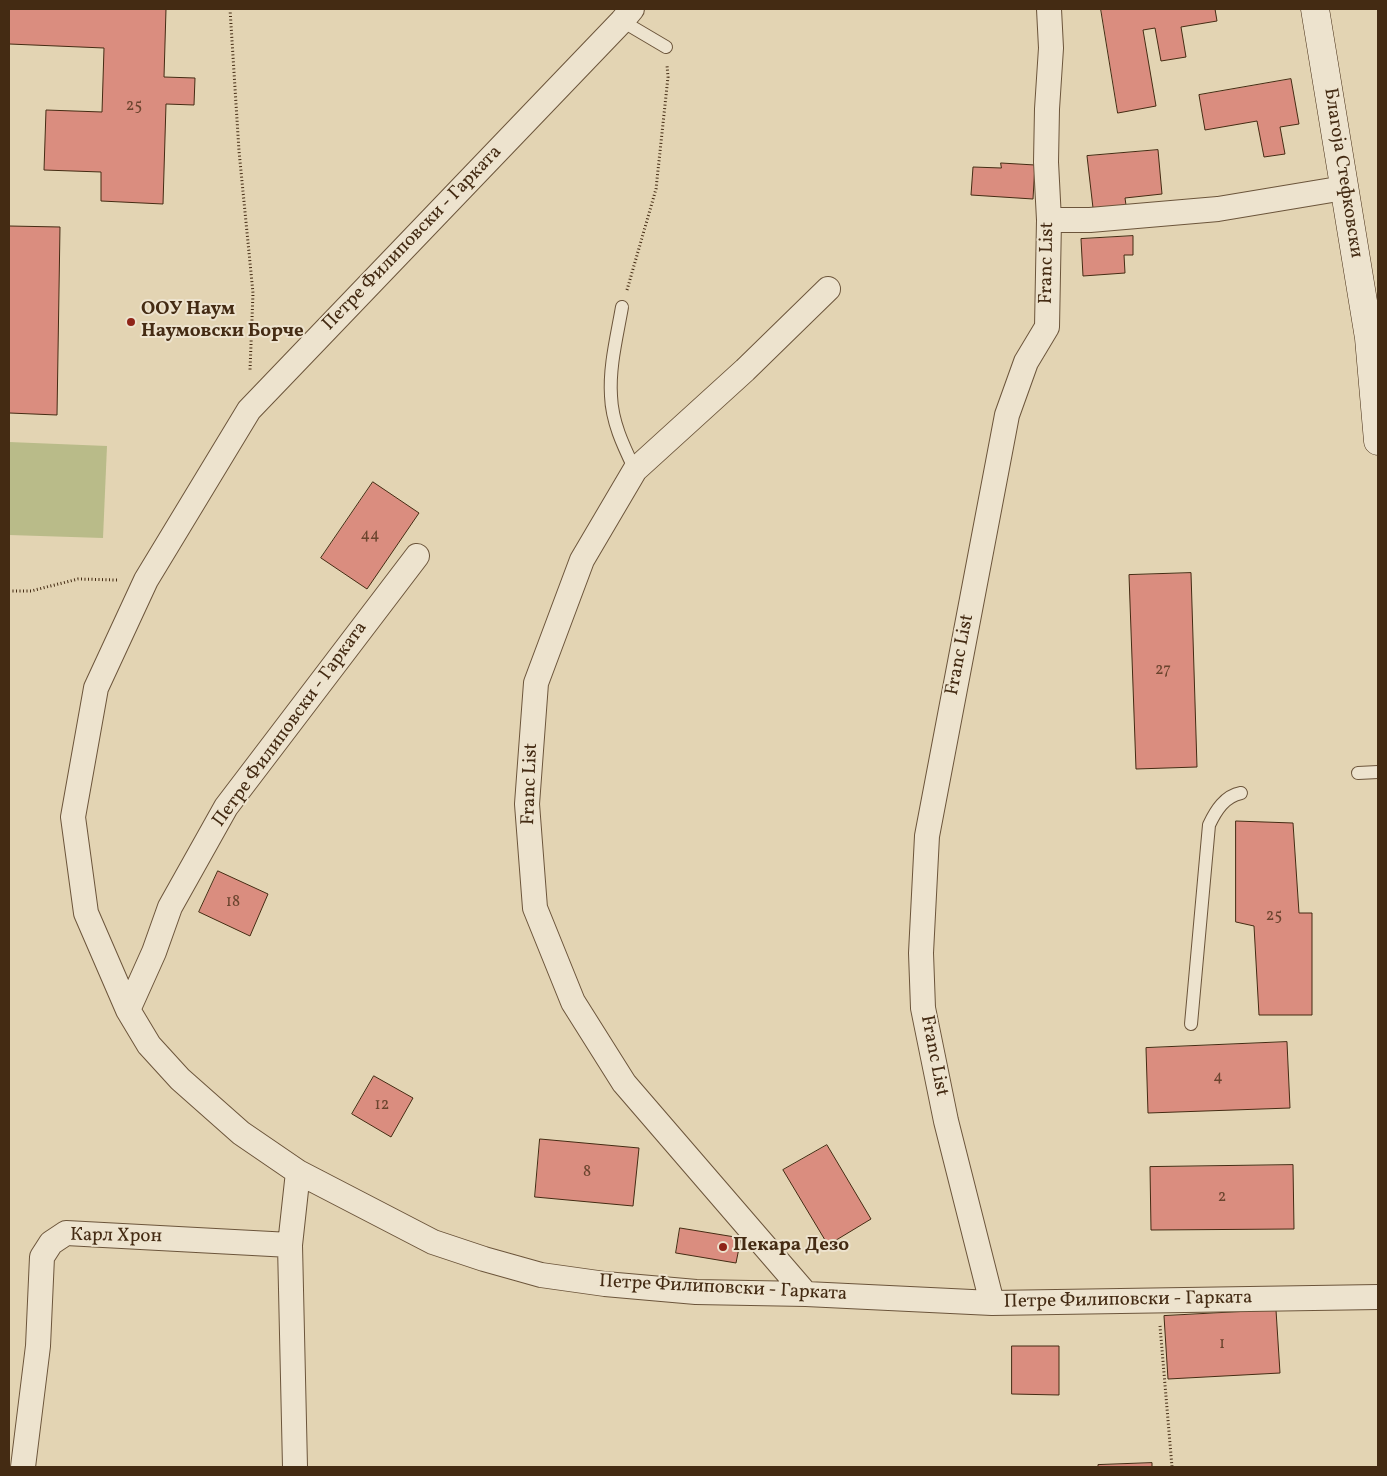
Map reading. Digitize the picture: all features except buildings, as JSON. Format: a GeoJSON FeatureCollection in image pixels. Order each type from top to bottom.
{"type":"FeatureCollection","features":[{"type":"Feature","properties":{"kind":"main road","name":"Благоја Стефковски"},"geometry":{"type":"LineString","coordinates":[[1315,9],[1344,188],[1374,342],[1378,441]]}},
{"type":"Feature","properties":{"kind":"street","name":"Franc List"},"geometry":{"type":"LineString","coordinates":[[992,1303],[946,1121],[924,1008],[921,953],[922,924],[927,836],[1007,415],[1026,362],[1047,327],[1049,220],[1046,162],[1051,48],[1049,9]]}},
{"type":"Feature","properties":{"kind":"street","name":"Петре Филиповски - Гарката"},"geometry":{"type":"LineString","coordinates":[[627,15],[249,410],[146,580],[96,688],[73,817],[86,913],[128,1010],[149,1045],[180,1079],[241,1133],[298,1172],[433,1242],[541,1275],[605,1284],[696,1292],[806,1294],[992,1303],[1378,1297]]}},
{"type":"Feature","properties":{"kind":"street"},"geometry":{"type":"LineString","coordinates":[[1049,220],[1090,220],[1218,209],[1344,188]]}},
{"type":"Feature","properties":{"kind":"street","name":"Franc List"},"geometry":{"type":"LineString","coordinates":[[806,1294],[624,1083],[573,1002],[535,908],[527,804],[536,683],[582,560],[635,470],[745,370],[828,289]]}},
{"type":"Feature","properties":{"kind":"street","name":"Петре Филиповски - Гарката"},"geometry":{"type":"LineString","coordinates":[[128,1010],[154,952],[170,907],[226,807],[417,556]]}},
{"type":"Feature","properties":{"kind":"street"},"geometry":{"type":"LineString","coordinates":[[295,1467],[290,1245],[298,1172]]}},
{"type":"Feature","properties":{"kind":"street","name":"Карл Хрон"},"geometry":{"type":"LineString","coordinates":[[23,1467],[38,1346],[42,1257],[51,1243],[66,1233],[290,1245]]}},
{"type":"Feature","properties":{"kind":"lane"},"geometry":{"type":"LineString","coordinates":[[627,15],[666,47]]}},
{"type":"Feature","properties":{"kind":"lane"},"geometry":{"type":"LineString","coordinates":[[622,307],[613,363],[611,397],[618,433],[635,470]]}},
{"type":"Feature","properties":{"kind":"lane"},"geometry":{"type":"LineString","coordinates":[[1358,773],[1378,772]]}},
{"type":"Feature","properties":{"kind":"lane"},"geometry":{"type":"LineString","coordinates":[[1191,1024],[1209,824],[1216,810],[1232,795],[1241,793]]}},
{"type":"Feature","properties":{"kind":"path"},"geometry":{"type":"LineString","coordinates":[[230,9],[239,151],[253,292],[249,410]]}},
{"type":"Feature","properties":{"kind":"path"},"geometry":{"type":"LineString","coordinates":[[622,307],[656,189],[668,77],[666,47]]}},
{"type":"Feature","properties":{"kind":"path"},"geometry":{"type":"LineString","coordinates":[[9,590],[31,591],[78,579],[146,580]]}},
{"type":"Feature","properties":{"kind":"path"},"geometry":{"type":"LineString","coordinates":[[1158,1300],[1172,1467]]}},
{"type":"Feature","properties":{"kind":"green space"},"geometry":{"type":"Polygon","coordinates":[[[9,442],[107,446],[103,538],[9,535],[9,442]]]}},
{"type":"Feature","properties":{"kind":"place","name":"ООУ Наум Наумовски Борче"},"geometry":{"type":"Point","coordinates":[131,322]}},
{"type":"Feature","properties":{"kind":"place","name":"Пекара Дезо"},"geometry":{"type":"Point","coordinates":[723,1247]}}]}
